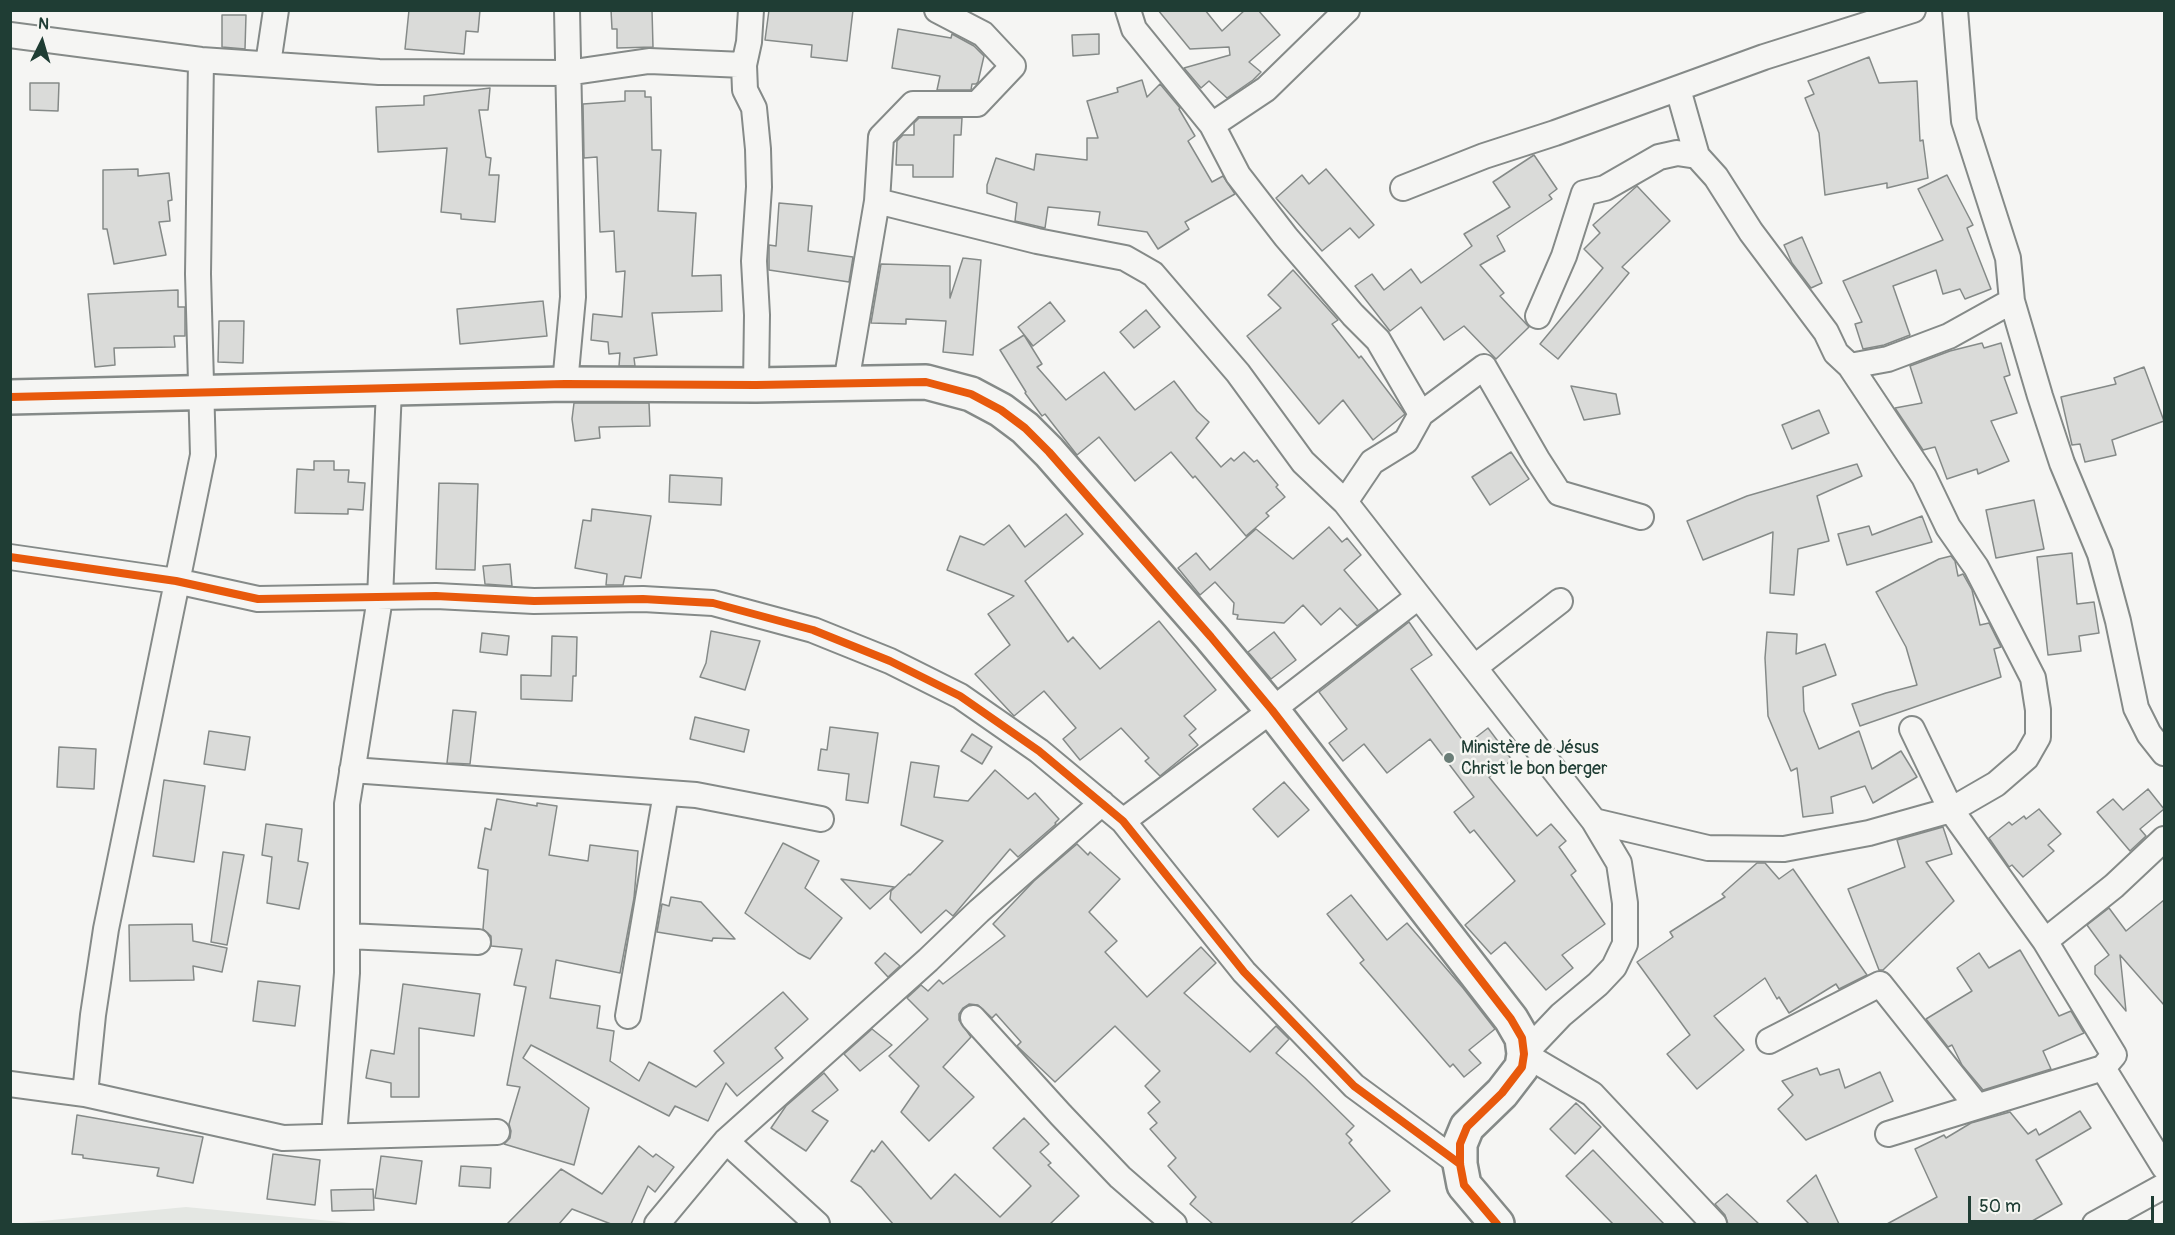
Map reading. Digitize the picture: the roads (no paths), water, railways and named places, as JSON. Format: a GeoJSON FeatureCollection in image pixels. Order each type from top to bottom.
{"type":"FeatureCollection","features":[{"type":"Feature","properties":{"kind":"street"},"geometry":{"type":"LineString","coordinates":[[268,64],[276,10]]}},
{"type":"Feature","properties":{"kind":"street"},"geometry":{"type":"LineString","coordinates":[[565,384],[573,297],[567,10]]}},
{"type":"Feature","properties":{"kind":"street"},"geometry":{"type":"LineString","coordinates":[[751,10],[749,42],[744,65],[745,90],[754,108],[758,149],[759,187],[754,261],[757,315],[756,385]]}},
{"type":"Feature","properties":{"kind":"street"},"geometry":{"type":"LineString","coordinates":[[846,383],[877,201],[881,136],[913,104],[977,104],[1013,66],[983,34],[937,10]]}},
{"type":"Feature","properties":{"kind":"street"},"geometry":{"type":"LineString","coordinates":[[1128,10],[1134,28],[1212,125],[1238,175],[1345,306],[1378,340],[1421,414]]}},
{"type":"Feature","properties":{"kind":"street"},"geometry":{"type":"LineString","coordinates":[[1212,125],[1266,89],[1347,10]]}},
{"type":"Feature","properties":{"kind":"street"},"geometry":{"type":"LineString","coordinates":[[1403,188],[1484,156],[1556,133],[1764,57],[1913,10]]}},
{"type":"Feature","properties":{"kind":"street"},"geometry":{"type":"LineString","coordinates":[[1955,10],[1964,122],[2008,258],[2012,300],[2062,463],[2100,554],[2118,621],[2136,708],[2149,734],[2164,753]]}},
{"type":"Feature","properties":{"kind":"street"},"geometry":{"type":"LineString","coordinates":[[10,35],[201,60],[379,72],[567,73],[649,62],[744,65]]}},
{"type":"Feature","properties":{"kind":"street"},"geometry":{"type":"LineString","coordinates":[[85,1094],[93,1014],[106,929],[203,454],[198,274],[201,60]]}},
{"type":"Feature","properties":{"kind":"street"},"geometry":{"type":"LineString","coordinates":[[1594,821],[1708,848],[1784,849],[1869,833],[1951,810],[1996,784],[2026,758],[2038,737],[2038,710],[2033,678],[1976,567],[1947,527],[1924,477],[1850,366],[1836,353],[1826,332],[1751,232],[1716,177],[1697,156],[1678,89]]}},
{"type":"Feature","properties":{"kind":"street"},"geometry":{"type":"LineString","coordinates":[[1538,316],[1564,256],[1584,193],[1605,188],[1659,157],[1677,153],[1697,156]]}},
{"type":"Feature","properties":{"kind":"street"},"geometry":{"type":"LineString","coordinates":[[877,201],[1037,241],[1125,258],[1153,274],[1238,373],[1303,462],[1345,502],[1594,821],[1619,864],[1625,903],[1625,944],[1614,968],[1561,1015],[1524,1054]]}},
{"type":"Feature","properties":{"kind":"street"},"geometry":{"type":"LineString","coordinates":[[1850,366],[1888,359],[1949,336],[2012,300]]}},
{"type":"Feature","properties":{"kind":"street"},"geometry":{"type":"LineString","coordinates":[[1345,502],[1372,462],[1406,441],[1421,414],[1484,367],[1559,493],[1641,518]]}},
{"type":"Feature","properties":{"kind":"street"},"geometry":{"type":"LineString","coordinates":[[10,397],[565,384],[756,385],[926,382],[971,394],[1025,428],[1160,577],[1272,710],[1511,1019],[1522,1038],[1524,1054],[1522,1067],[1509,1084],[1467,1127],[1460,1144],[1460,1164],[1464,1185],[1497,1224]]}},
{"type":"Feature","properties":{"kind":"street"},"geometry":{"type":"LineString","coordinates":[[334,1136],[348,973],[347,804],[380,598],[389,389]]}},
{"type":"Feature","properties":{"kind":"street"},"geometry":{"type":"LineString","coordinates":[[10,557],[176,581],[258,599],[436,596],[534,601],[643,599],[713,603],[813,630],[890,661],[960,696],[1039,751],[1123,821],[1244,972],[1354,1086],[1460,1164]]}},
{"type":"Feature","properties":{"kind":"street"},"geometry":{"type":"LineString","coordinates":[[1123,821],[1418,597]]}},
{"type":"Feature","properties":{"kind":"street"},"geometry":{"type":"LineString","coordinates":[[1475,667],[1560,602]]}},
{"type":"Feature","properties":{"kind":"street"},"geometry":{"type":"LineString","coordinates":[[1888,1134],[2103,1068],[2114,1055],[2045,941],[1951,810],[1912,729]]}},
{"type":"Feature","properties":{"kind":"street"},"geometry":{"type":"LineString","coordinates":[[352,770],[696,795],[821,819]]}},
{"type":"Feature","properties":{"kind":"street"},"geometry":{"type":"LineString","coordinates":[[628,1016],[666,793]]}},
{"type":"Feature","properties":{"kind":"street"},"geometry":{"type":"LineString","coordinates":[[657,1224],[726,1141],[928,960],[979,911],[1102,803]]}},
{"type":"Feature","properties":{"kind":"street"},"geometry":{"type":"LineString","coordinates":[[2045,941],[2114,886],[2164,840]]}},
{"type":"Feature","properties":{"kind":"street"},"geometry":{"type":"LineString","coordinates":[[347,936],[478,942]]}},
{"type":"Feature","properties":{"kind":"street"},"geometry":{"type":"LineString","coordinates":[[1769,1041],[1880,984],[1977,1106]]}},
{"type":"Feature","properties":{"kind":"street"},"geometry":{"type":"LineString","coordinates":[[974,1018],[1120,1177],[1174,1224]]}},
{"type":"Feature","properties":{"kind":"street"},"geometry":{"type":"LineString","coordinates":[[1524,1054],[1592,1094],[1714,1224]]}},
{"type":"Feature","properties":{"kind":"street"},"geometry":{"type":"LineString","coordinates":[[2103,1068],[2164,1167]]}},
{"type":"Feature","properties":{"kind":"street"},"geometry":{"type":"LineString","coordinates":[[10,1084],[85,1094],[283,1138],[497,1132]]}},
{"type":"Feature","properties":{"kind":"street"},"geometry":{"type":"LineString","coordinates":[[726,1141],[818,1224]]}},
{"type":"Feature","properties":{"kind":"street"},"geometry":{"type":"LineString","coordinates":[[2095,1224],[2164,1186]]}},
{"type":"Feature","properties":{"kind":"place","name":"Ministère de Jésus Christ le bon berger"},"geometry":{"type":"Point","coordinates":[1449,758]}}]}
